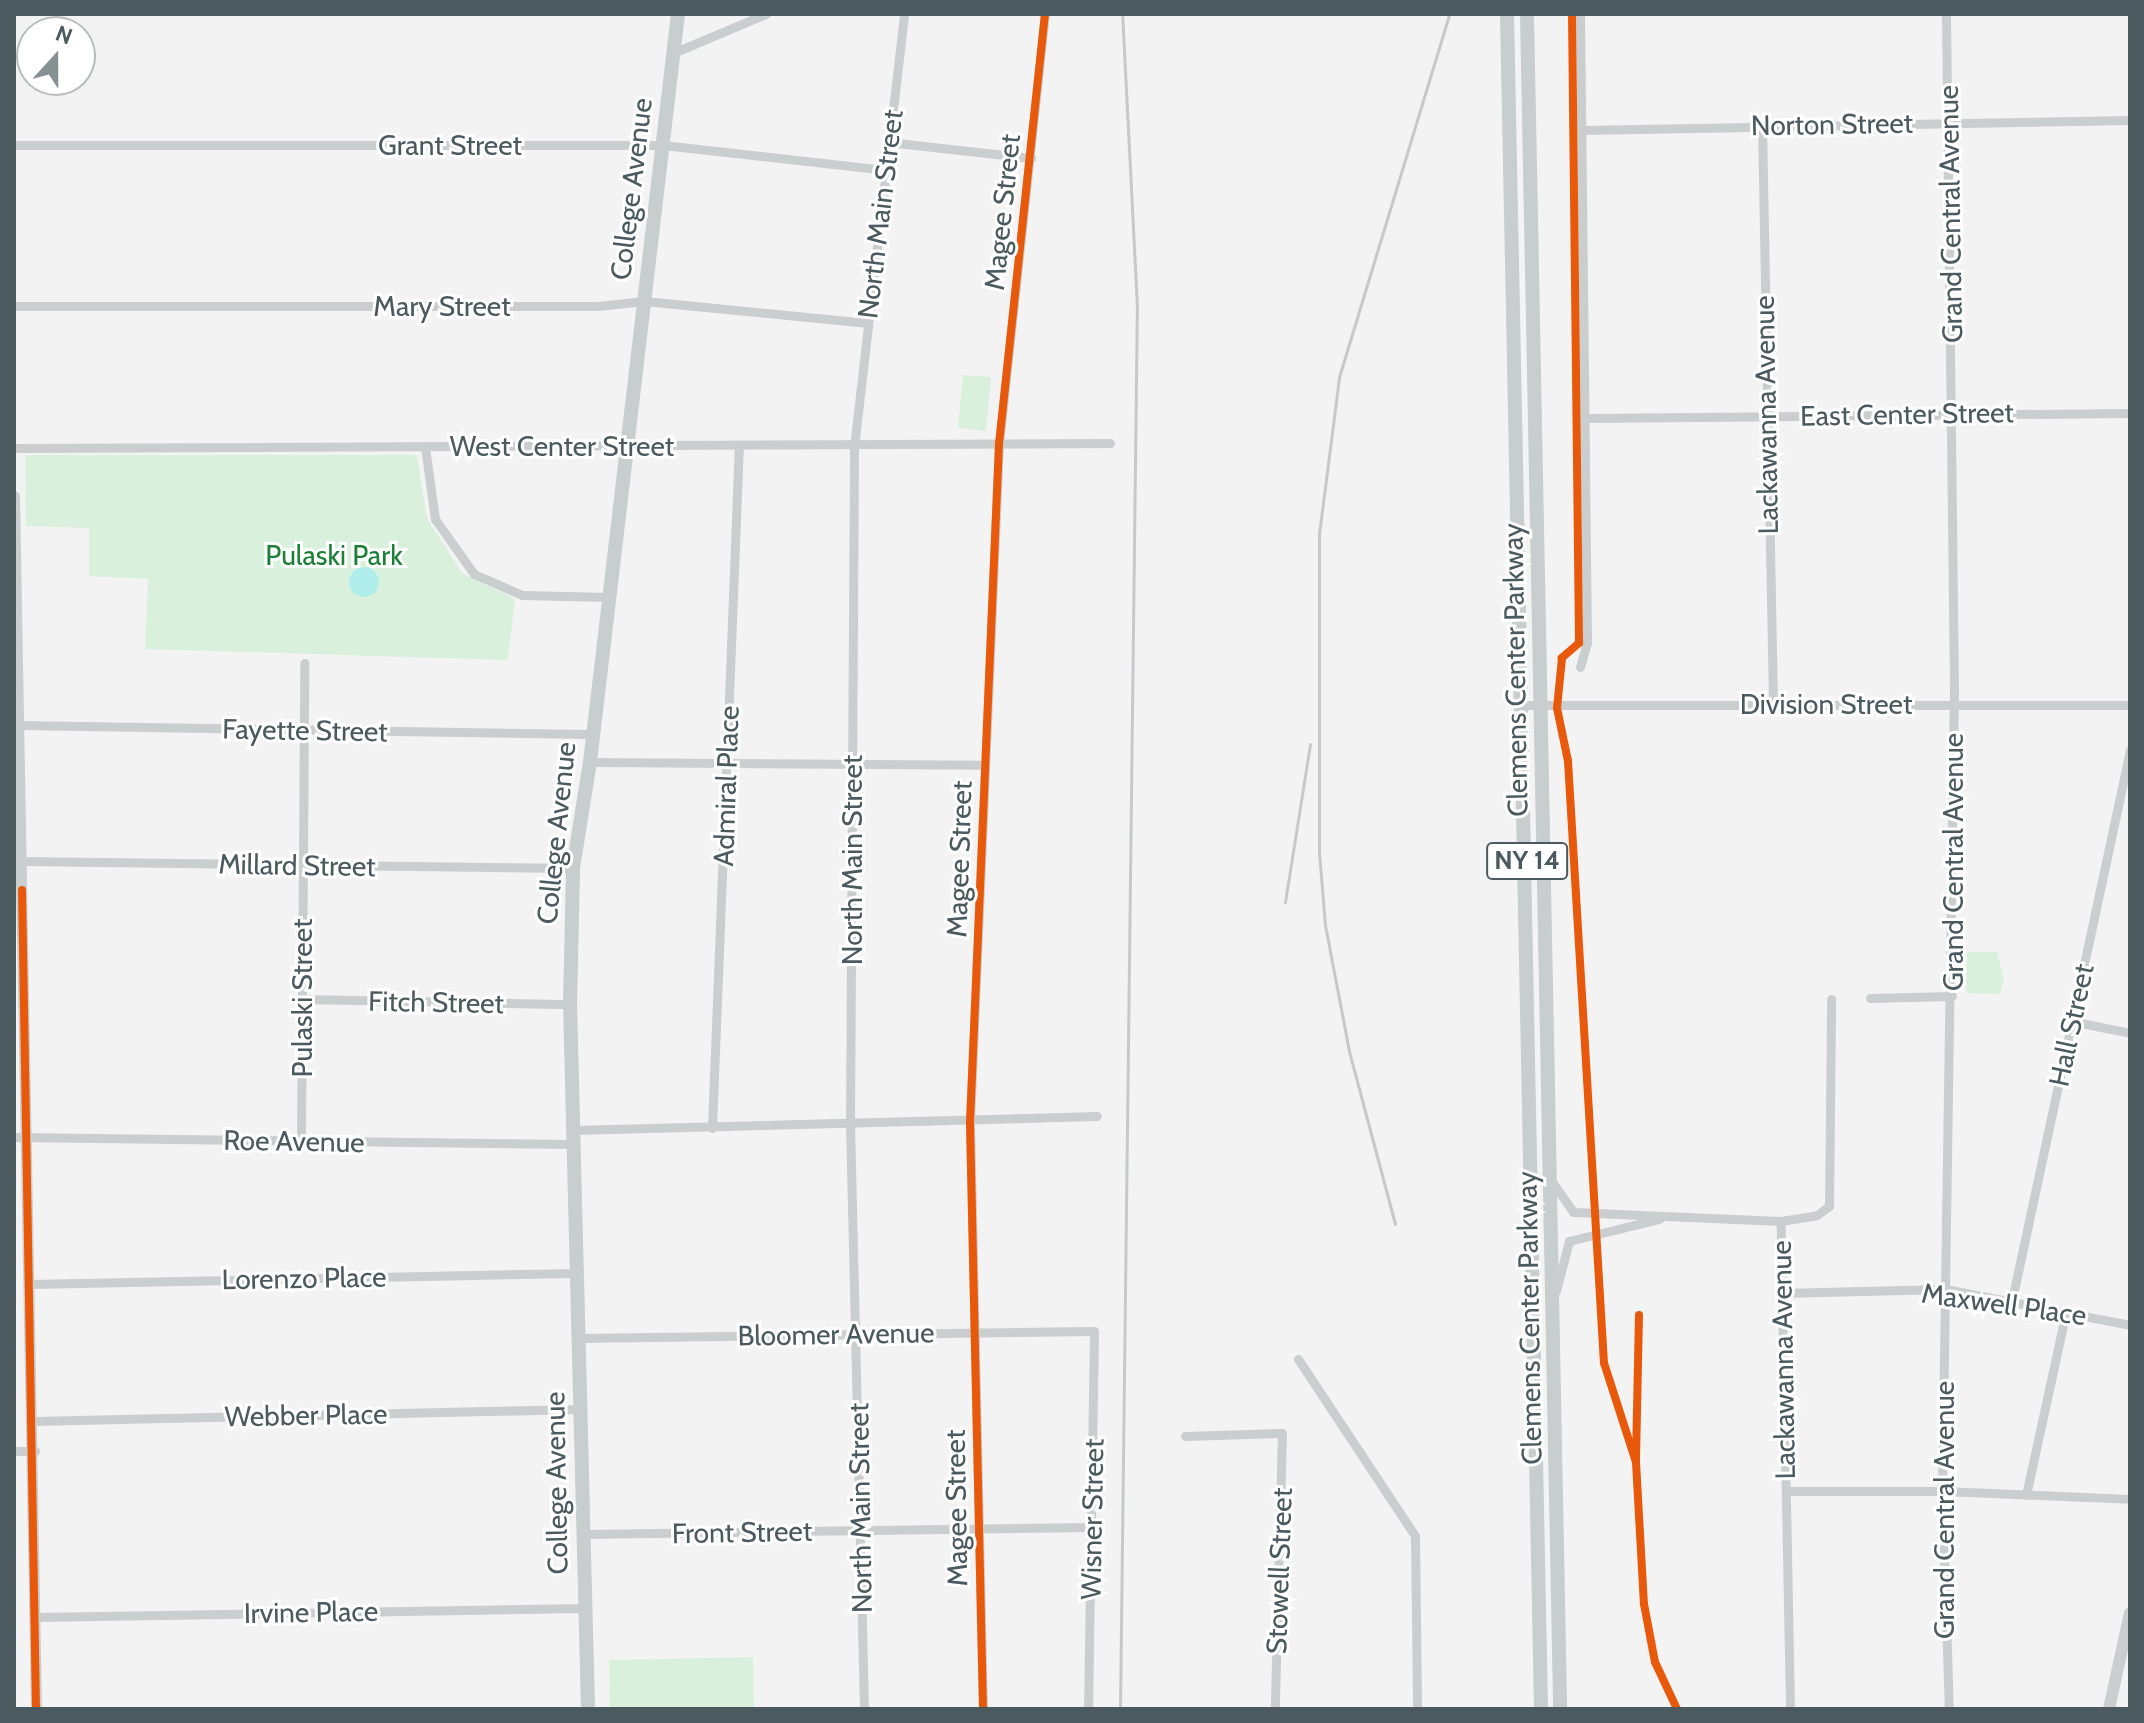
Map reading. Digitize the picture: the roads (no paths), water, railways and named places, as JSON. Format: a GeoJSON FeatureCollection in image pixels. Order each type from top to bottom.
{"type":"FeatureCollection","features":[{"type":"Feature","properties":{"kind":"main road","name":"College Avenue"},"geometry":{"type":"LineString","coordinates":[[588,1709],[570,1004],[573,868],[590,762],[678,14]]}},
{"type":"Feature","properties":{"kind":"main road","name":"Clemens Center Parkway"},"geometry":{"type":"LineString","coordinates":[[1507,14],[1541,1709]]}},
{"type":"Feature","properties":{"kind":"main road","name":"Clemens Center Parkway"},"geometry":{"type":"LineString","coordinates":[[1527,14],[1555,1298],[1560,1709]]}},
{"type":"Feature","properties":{"kind":"main road"},"geometry":{"type":"LineString","coordinates":[[2109,1709],[2130,1613]]}},
{"type":"Feature","properties":{"kind":"street"},"geometry":{"type":"LineString","coordinates":[[673,53],[766,14]]}},
{"type":"Feature","properties":{"kind":"street","name":"North Main Street"},"geometry":{"type":"LineString","coordinates":[[864,1709],[850,1125],[854,447],[904,14]]}},
{"type":"Feature","properties":{"kind":"street","name":"Magee Street"},"geometry":{"type":"LineString","coordinates":[[983,1709],[970,1122],[999,444],[1045,14]]}},
{"type":"Feature","properties":{"kind":"street"},"geometry":{"type":"LineString","coordinates":[[1580,14],[1587,418],[1587,643],[1580,667]]}},
{"type":"Feature","properties":{"kind":"street","name":"Grand Central Avenue"},"geometry":{"type":"LineString","coordinates":[[1946,14],[1954,413],[1952,996],[1942,1491],[1949,1709]]}},
{"type":"Feature","properties":{"kind":"street","name":"Norton Street"},"geometry":{"type":"LineString","coordinates":[[1582,130],[2130,120]]}},
{"type":"Feature","properties":{"kind":"street","name":"Lackawanna Avenue"},"geometry":{"type":"LineString","coordinates":[[1762,125],[1765,417],[1773,704]]}},
{"type":"Feature","properties":{"kind":"street"},"geometry":{"type":"LineString","coordinates":[[888,142],[1031,158]]}},
{"type":"Feature","properties":{"kind":"street","name":"Grant Street"},"geometry":{"type":"LineString","coordinates":[[14,145],[663,145],[885,170]]}},
{"type":"Feature","properties":{"kind":"street","name":"Mary Street"},"geometry":{"type":"LineString","coordinates":[[14,306],[598,306],[644,301],[868,323]]}},
{"type":"Feature","properties":{"kind":"street","name":"East Center Street"},"geometry":{"type":"LineString","coordinates":[[1587,418],[2130,413]]}},
{"type":"Feature","properties":{"kind":"street","name":"West Center Street"},"geometry":{"type":"LineString","coordinates":[[14,448],[854,447],[1110,443]]}},
{"type":"Feature","properties":{"kind":"street","name":"Admiral Place"},"geometry":{"type":"LineString","coordinates":[[712,1128],[739,445]]}},
{"type":"Feature","properties":{"kind":"street"},"geometry":{"type":"LineString","coordinates":[[425,447],[435,519],[474,574],[522,595],[609,597]]}},
{"type":"Feature","properties":{"kind":"street"},"geometry":{"type":"LineString","coordinates":[[14,496],[22,861],[18,890],[29,1138],[32,1421],[35,1451],[36,1709]]}},
{"type":"Feature","properties":{"kind":"street","name":"Pulaski Street"},"geometry":{"type":"LineString","coordinates":[[301,1141],[304,663]]}},
{"type":"Feature","properties":{"kind":"street","name":"Division Street"},"geometry":{"type":"LineString","coordinates":[[1523,705],[2130,705]]}},
{"type":"Feature","properties":{"kind":"street","name":"Fayette Street"},"geometry":{"type":"LineString","coordinates":[[19,725],[591,734]]}},
{"type":"Feature","properties":{"kind":"street","name":"Hall Street"},"geometry":{"type":"LineString","coordinates":[[2012,1300],[2130,750]]}},
{"type":"Feature","properties":{"kind":"street"},"geometry":{"type":"LineString","coordinates":[[590,762],[985,765]]}},
{"type":"Feature","properties":{"kind":"street","name":"Millard Street"},"geometry":{"type":"LineString","coordinates":[[22,861],[573,868]]}},
{"type":"Feature","properties":{"kind":"street"},"geometry":{"type":"LineString","coordinates":[[1870,998],[1952,996]]}},
{"type":"Feature","properties":{"kind":"street","name":"Fitch Street"},"geometry":{"type":"LineString","coordinates":[[302,999],[570,1004]]}},
{"type":"Feature","properties":{"kind":"street","name":"Lackawanna Avenue"},"geometry":{"type":"LineString","coordinates":[[1790,1709],[1781,1221],[1817,1215],[1829,1206],[1831,999]]}},
{"type":"Feature","properties":{"kind":"street"},"geometry":{"type":"LineString","coordinates":[[2071,1021],[2130,1033]]}},
{"type":"Feature","properties":{"kind":"street","name":"Roe Avenue"},"geometry":{"type":"LineString","coordinates":[[14,1137],[301,1141],[574,1137],[712,1128],[1097,1116]]}},
{"type":"Feature","properties":{"kind":"street"},"geometry":{"type":"LineString","coordinates":[[1552,1180],[1573,1212],[1781,1221]]}},
{"type":"Feature","properties":{"kind":"street"},"geometry":{"type":"LineString","coordinates":[[1555,1298],[1569,1241],[1662,1218]]}},
{"type":"Feature","properties":{"kind":"street","name":"Lorenzo Place"},"geometry":{"type":"LineString","coordinates":[[31,1284],[576,1273]]}},
{"type":"Feature","properties":{"kind":"street","name":"Maxwell Place"},"geometry":{"type":"LineString","coordinates":[[1781,1293],[1945,1289],[2130,1325]]}},
{"type":"Feature","properties":{"kind":"street"},"geometry":{"type":"LineString","coordinates":[[2026,1495],[2066,1311]]}},
{"type":"Feature","properties":{"kind":"street","name":"Bloomer Avenue"},"geometry":{"type":"LineString","coordinates":[[578,1338],[1094,1331]]}},
{"type":"Feature","properties":{"kind":"street","name":"Wisner Street"},"geometry":{"type":"LineString","coordinates":[[1088,1707],[1094,1331]]}},
{"type":"Feature","properties":{"kind":"street"},"geometry":{"type":"LineString","coordinates":[[1298,1359],[1415,1536],[1417,1709]]}},
{"type":"Feature","properties":{"kind":"street","name":"Webber Place"},"geometry":{"type":"LineString","coordinates":[[32,1421],[581,1409]]}},
{"type":"Feature","properties":{"kind":"street","name":"Stowell Street"},"geometry":{"type":"LineString","coordinates":[[1185,1436],[1282,1433],[1275,1709]]}},
{"type":"Feature","properties":{"kind":"street"},"geometry":{"type":"LineString","coordinates":[[14,1451],[35,1451]]}},
{"type":"Feature","properties":{"kind":"street"},"geometry":{"type":"LineString","coordinates":[[1786,1491],[1942,1491],[2130,1499]]}},
{"type":"Feature","properties":{"kind":"street","name":"Front Street"},"geometry":{"type":"LineString","coordinates":[[583,1534],[1093,1527]]}},
{"type":"Feature","properties":{"kind":"street","name":"Irvine Place"},"geometry":{"type":"LineString","coordinates":[[37,1617],[585,1608]]}},
{"type":"Feature","properties":{"kind":"water"},"geometry":{"type":"Polygon","coordinates":[[[364,567],[375,571],[379,582],[375,593],[364,597],[353,593],[349,582],[353,571],[364,567]]]}},
{"type":"Feature","properties":{"kind":"railway"},"geometry":{"type":"LineString","coordinates":[[1120,1709],[1137,307],[1122,14]]}},
{"type":"Feature","properties":{"kind":"railway"},"geometry":{"type":"LineString","coordinates":[[1395,1224],[1349,1051],[1325,925],[1319,852],[1319,534],[1339,377],[1449,14]]}},
{"type":"Feature","properties":{"kind":"railway"},"geometry":{"type":"LineString","coordinates":[[1285,902],[1310,744]]}},
{"type":"Feature","properties":{"kind":"park label","name":"Pulaski Park"},"geometry":{"type":"Point","coordinates":[334,555]}}]}
